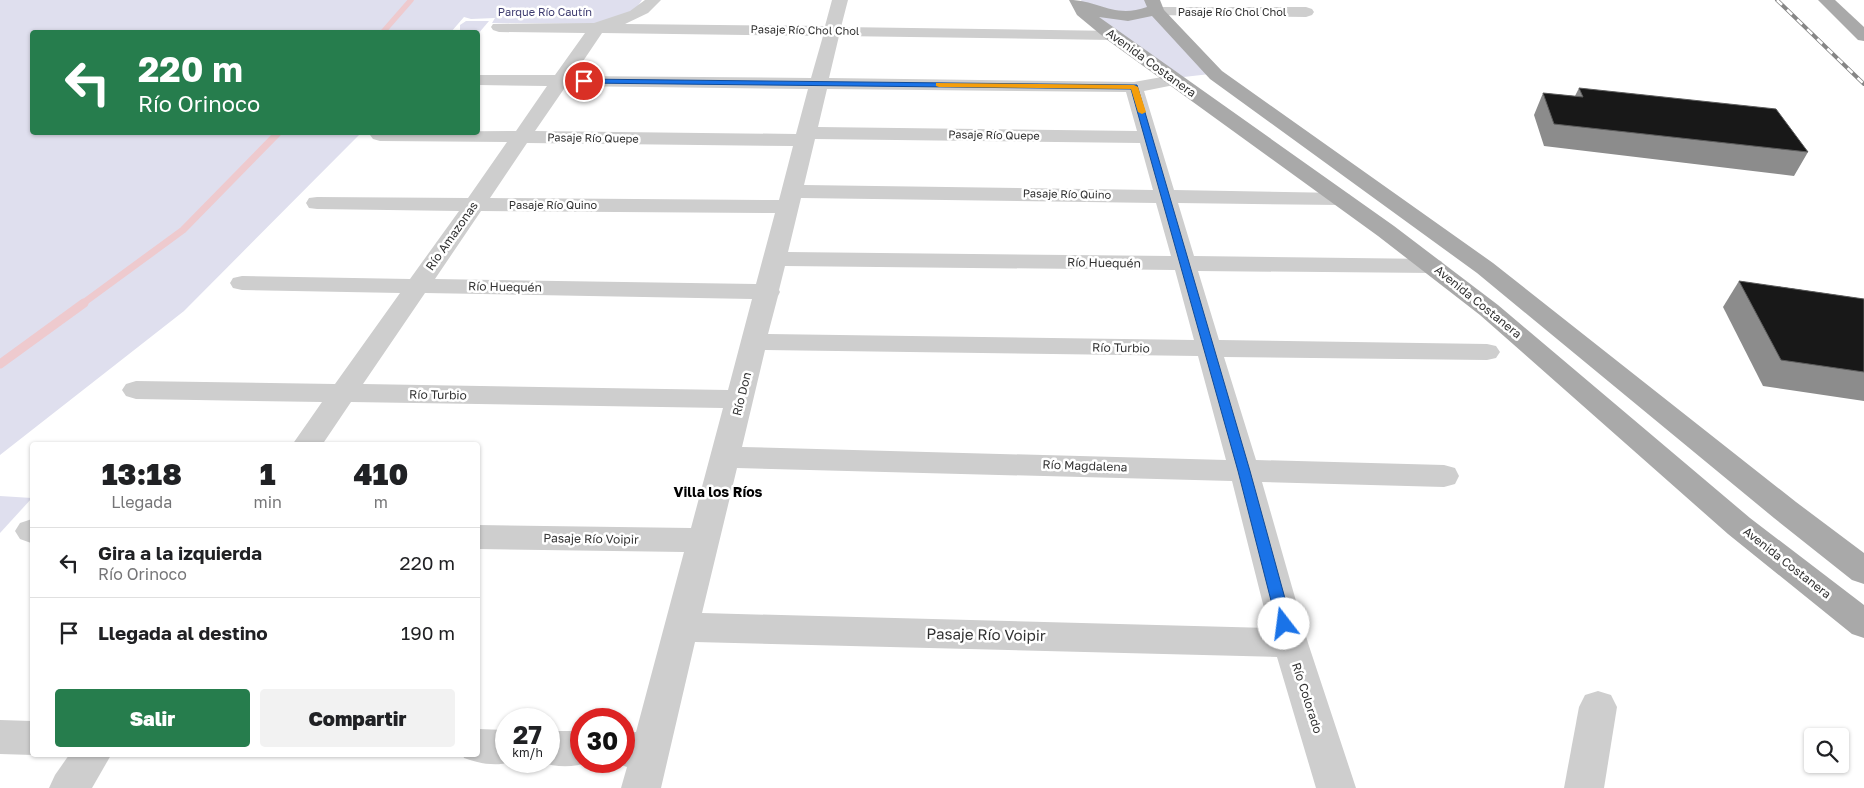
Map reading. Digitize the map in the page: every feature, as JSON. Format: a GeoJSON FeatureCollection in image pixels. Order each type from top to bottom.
{"type":"FeatureCollection","features":[{"type":"Feature","properties":{"kind":"main road"},"geometry":{"type":"LineString","coordinates":[[1826,0],[1861,29]]}},
{"type":"Feature","properties":{"kind":"main road"},"geometry":{"type":"LineString","coordinates":[[1077,1],[1091,10],[1115,16],[1138,15],[1154,7],[1216,75],[1485,268],[1785,510],[1864,571]]}},
{"type":"Feature","properties":{"kind":"main road","name":"Avenida Costanera"},"geometry":{"type":"LineString","coordinates":[[1077,1],[1082,12],[1112,35],[1433,266],[1550,361],[1739,526],[1864,624]]}},
{"type":"Feature","properties":{"kind":"street","name":"Río Don"},"geometry":{"type":"LineString","coordinates":[[641,788],[637,750],[682,627],[768,292],[840,0]]}},
{"type":"Feature","properties":{"kind":"street"},"geometry":{"type":"LineString","coordinates":[[597,28],[634,14],[652,2]]}},
{"type":"Feature","properties":{"kind":"street","name":"Pasaje Río Chol Chol"},"geometry":{"type":"LineString","coordinates":[[1154,7],[1306,12]]}},
{"type":"Feature","properties":{"kind":"street","name":"Pasaje Río Chol Chol"},"geometry":{"type":"LineString","coordinates":[[499,27],[1112,35]]}},
{"type":"Feature","properties":{"kind":"street","name":"Río Amazonas"},"geometry":{"type":"LineString","coordinates":[[309,442],[597,28]]}},
{"type":"Feature","properties":{"kind":"street"},"geometry":{"type":"LineString","coordinates":[[480,80],[1134,87],[1173,80]]}},
{"type":"Feature","properties":{"kind":"street","name":"Río Colorado"},"geometry":{"type":"LineString","coordinates":[[1134,87],[1186,263],[1290,643],[1336,788]]}},
{"type":"Feature","properties":{"kind":"street","name":"Pasaje Río Quepe"},"geometry":{"type":"LineString","coordinates":[[380,135],[522,137],[1149,137]]}},
{"type":"Feature","properties":{"kind":"street","name":"Pasaje Río Quino"},"geometry":{"type":"LineString","coordinates":[[317,203],[475,204],[1166,196],[1341,199]]}},
{"type":"Feature","properties":{"kind":"street","name":"Río Huequén"},"geometry":{"type":"LineString","coordinates":[[776,259],[1433,266]]}},
{"type":"Feature","properties":{"kind":"street","name":"Río Huequén"},"geometry":{"type":"LineString","coordinates":[[242,283],[768,292]]}},
{"type":"Feature","properties":{"kind":"street","name":"Río Turbio"},"geometry":{"type":"LineString","coordinates":[[755,342],[1487,352]]}},
{"type":"Feature","properties":{"kind":"street","name":"Río Turbio"},"geometry":{"type":"LineString","coordinates":[[136,390],[740,399]]}},
{"type":"Feature","properties":{"kind":"street","name":"Río Magdalena"},"geometry":{"type":"LineString","coordinates":[[726,457],[1444,476]]}},
{"type":"Feature","properties":{"kind":"street","name":"Pasaje Río Voipir"},"geometry":{"type":"LineString","coordinates":[[480,537],[704,540]]}},
{"type":"Feature","properties":{"kind":"street","name":"Pasaje Río Voipir"},"geometry":{"type":"LineString","coordinates":[[682,627],[1290,643]]}},
{"type":"Feature","properties":{"kind":"street"},"geometry":{"type":"LineString","coordinates":[[1584,788],[1598,707]]}},
{"type":"Feature","properties":{"kind":"street"},"geometry":{"type":"LineString","coordinates":[[0,737],[30,738]]}},
{"type":"Feature","properties":{"kind":"street"},"geometry":{"type":"LineString","coordinates":[[480,746],[495,747]]}},
{"type":"Feature","properties":{"kind":"street"},"geometry":{"type":"LineString","coordinates":[[69,788],[91,757]]}},
{"type":"Feature","properties":{"kind":"green space","name":"Parque Río Cautín"},"geometry":{"type":"Polygon","coordinates":[[[0,0],[642,0],[625,24],[492,23],[495,18],[471,19],[464,17],[453,30],[30,30],[30,135],[359,135],[184,311],[0,455],[0,0]]]}},
{"type":"Feature","properties":{"kind":"green space"},"geometry":{"type":"Polygon","coordinates":[[[1081,0],[1148,0],[1210,74],[1175,78],[1086,11],[1081,0]]]}},
{"type":"Feature","properties":{"kind":"green space"},"geometry":{"type":"Polygon","coordinates":[[[466,21],[489,21],[480,32],[480,30],[460,30],[460,25],[466,21]]]}},
{"type":"Feature","properties":{"kind":"green space"},"geometry":{"type":"Polygon","coordinates":[[[0,496],[30,498],[30,500],[0,533],[0,496]]]}},
{"type":"Feature","properties":{"kind":"building"},"geometry":{"type":"Polygon","coordinates":[[[1579,88],[1776,109],[1808,152],[1554,124],[1543,93],[1583,97],[1579,88]]]}},
{"type":"Feature","properties":{"kind":"building"},"geometry":{"type":"Polygon","coordinates":[[[1739,281],[1864,299],[1864,372],[1781,360],[1739,281]]]}},
{"type":"Feature","properties":{"kind":"waterway"},"geometry":{"type":"LineString","coordinates":[[385,30],[411,0]]}},
{"type":"Feature","properties":{"kind":"waterway"},"geometry":{"type":"LineString","coordinates":[[82,304],[183,230],[276,135]]}},
{"type":"Feature","properties":{"kind":"waterway"},"geometry":{"type":"LineString","coordinates":[[0,364],[84,303]]}},
{"type":"Feature","properties":{"kind":"railway"},"geometry":{"type":"LineString","coordinates":[[1777,0],[1864,84]]}},
{"type":"Feature","properties":{"kind":"slow traffic"},"geometry":{"type":"LineString","coordinates":[[939,84],[1134,87],[1142,112]]}},
{"type":"Feature","properties":{"kind":"district","name":"Villa los Ríos"},"geometry":{"type":"Point","coordinates":[718,492]}},
{"type":"Feature","properties":{"kind":"route"},"geometry":{"type":"LineString","coordinates":[[584,81],[1134,87],[1244,471],[1284,624]]}}]}
